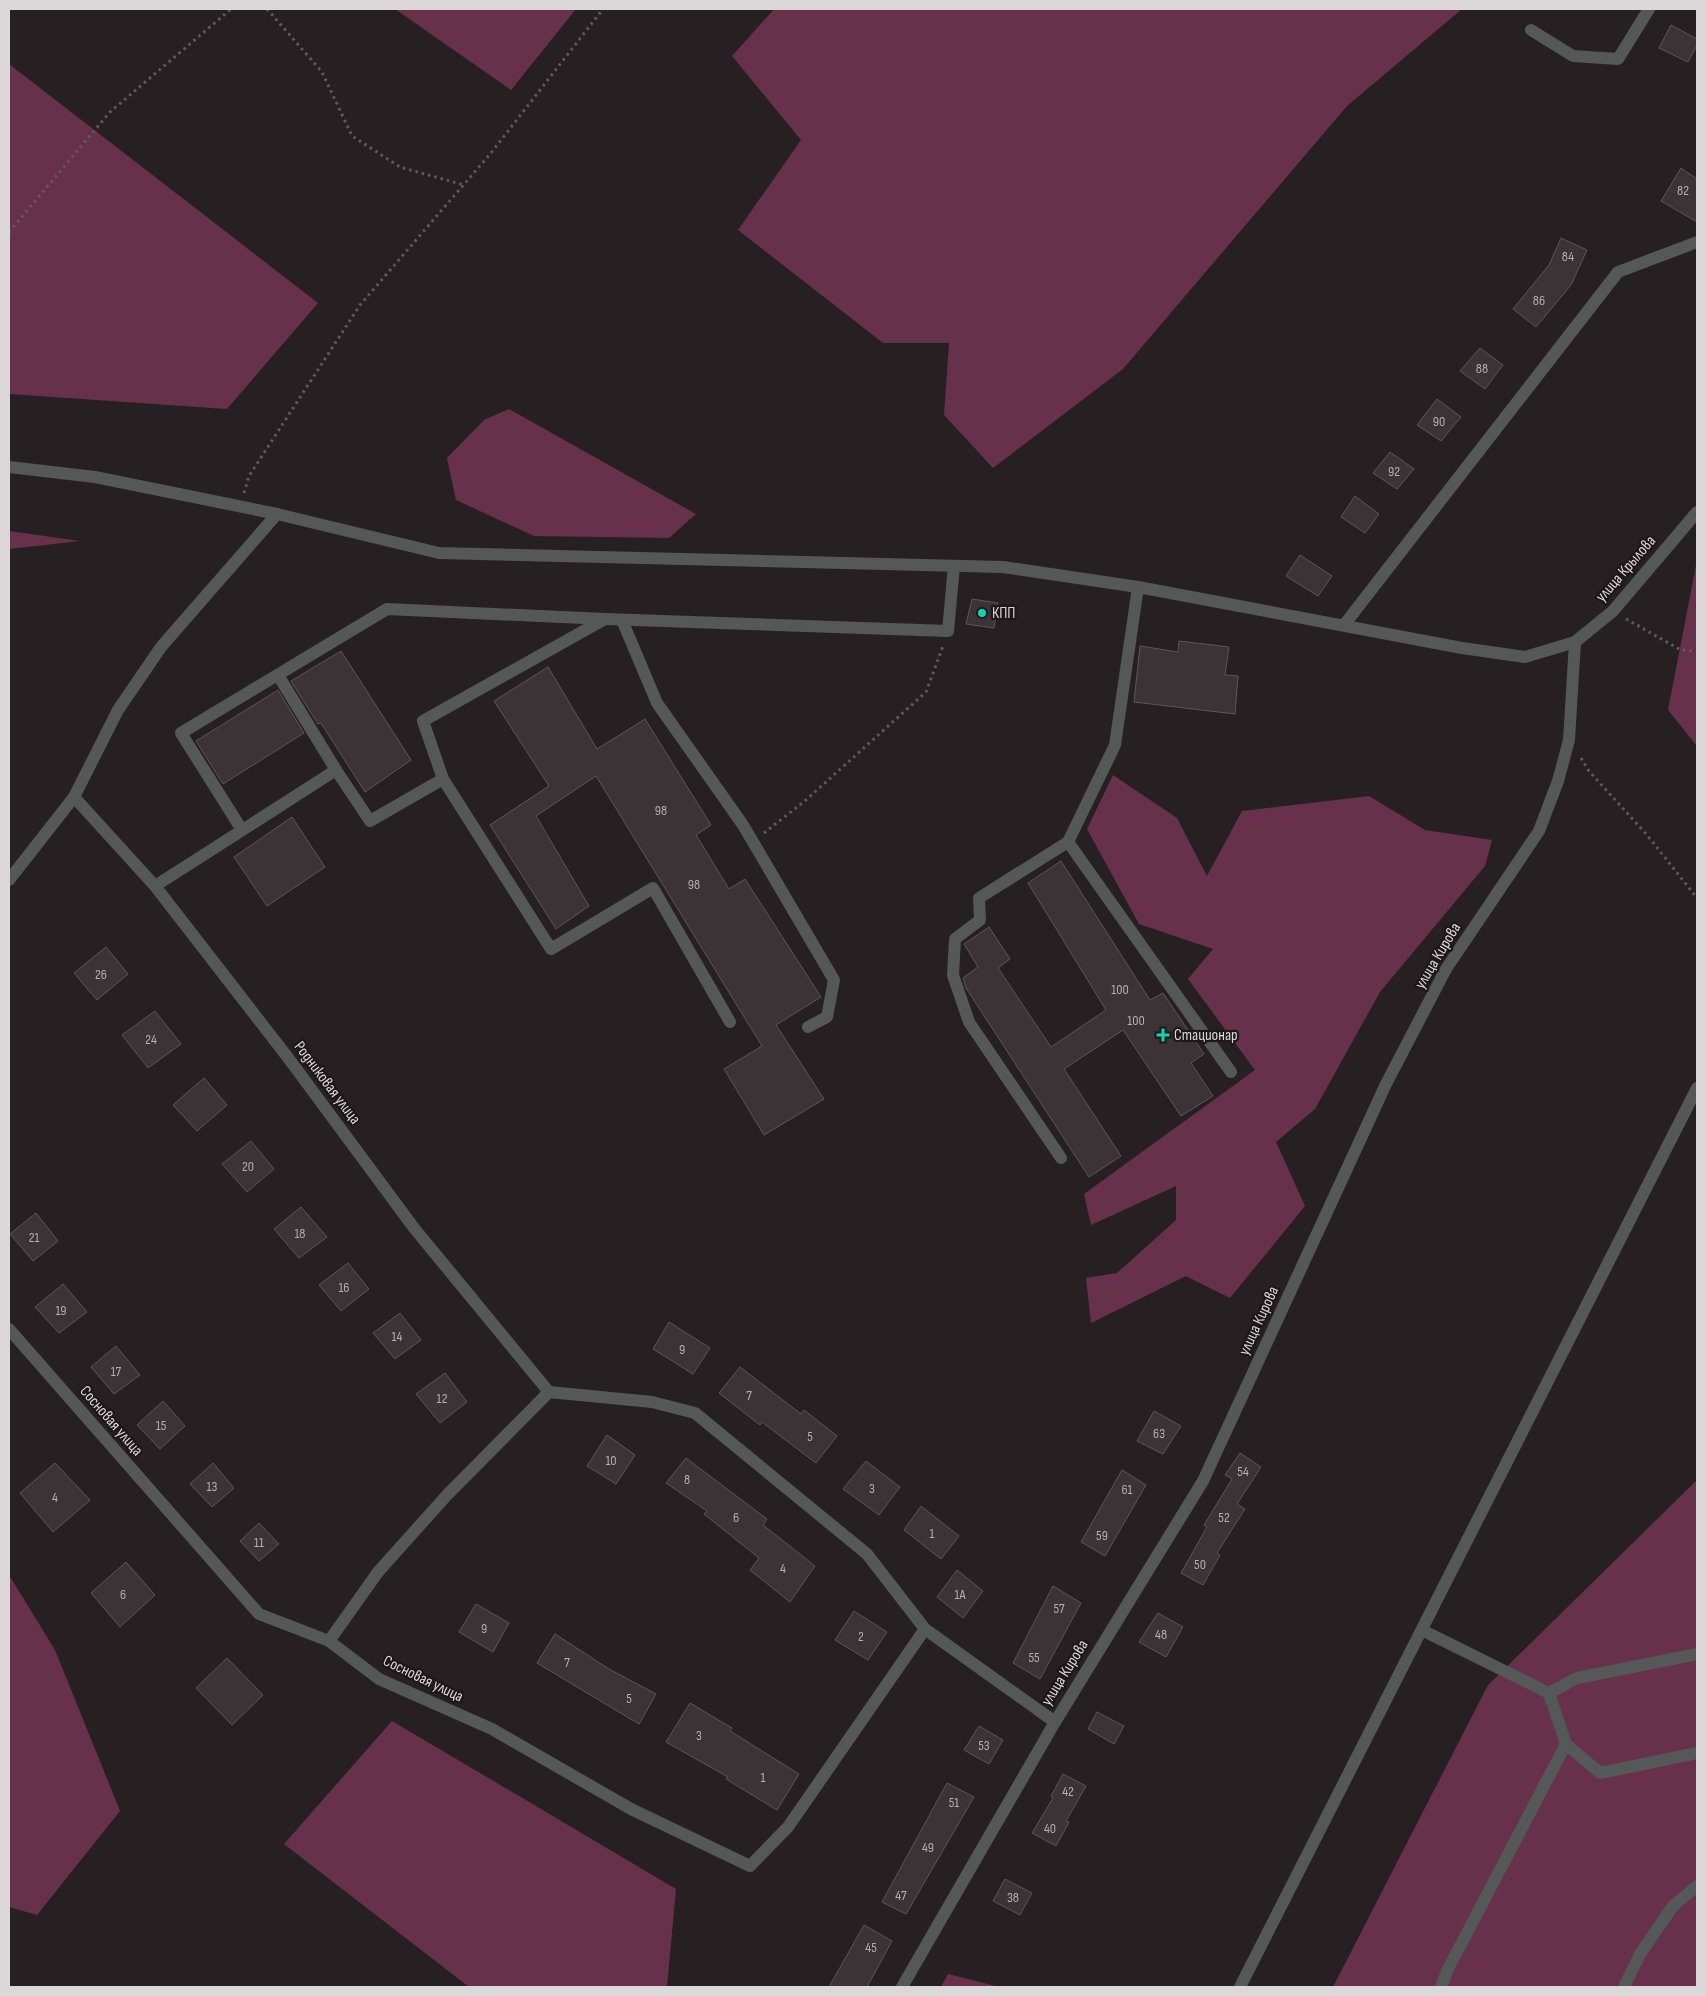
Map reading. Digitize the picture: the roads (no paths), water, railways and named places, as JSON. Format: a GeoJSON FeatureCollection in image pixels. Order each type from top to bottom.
{"type":"FeatureCollection","features":[{"type":"Feature","properties":{"kind":"street"},"geometry":{"type":"LineString","coordinates":[[1531,30],[1573,56],[1618,59],[1649,9]]}},
{"type":"Feature","properties":{"kind":"street"},"geometry":{"type":"LineString","coordinates":[[1344,625],[1618,272],[1697,242]]}},
{"type":"Feature","properties":{"kind":"street"},"geometry":{"type":"LineString","coordinates":[[9,468],[95,477],[277,514],[439,553],[1003,567],[1138,587],[1462,648],[1525,657],[1575,642]]}},
{"type":"Feature","properties":{"kind":"street","name":"улица Крылова"},"geometry":{"type":"LineString","coordinates":[[1575,642],[1613,611],[1697,512]]}},
{"type":"Feature","properties":{"kind":"street"},"geometry":{"type":"LineString","coordinates":[[9,880],[74,797],[118,710],[161,647],[277,514]]}},
{"type":"Feature","properties":{"kind":"street"},"geometry":{"type":"LineString","coordinates":[[242,830],[181,733],[387,609],[622,620],[948,631],[954,566]]}},
{"type":"Feature","properties":{"kind":"street"},"geometry":{"type":"LineString","coordinates":[[1061,1158],[968,1022],[953,975],[954,939],[980,920],[979,898],[1068,842],[1115,745],[1138,587]]}},
{"type":"Feature","properties":{"kind":"street"},"geometry":{"type":"LineString","coordinates":[[605,619],[422,721],[443,779],[550,949],[653,888],[730,1022]]}},
{"type":"Feature","properties":{"kind":"street"},"geometry":{"type":"LineString","coordinates":[[622,620],[658,703],[753,842],[834,980],[827,1016],[808,1027]]}},
{"type":"Feature","properties":{"kind":"street","name":"улица Кирова"},"geometry":{"type":"LineString","coordinates":[[902,1987],[1055,1722],[1203,1481],[1386,1084],[1446,969],[1539,830],[1558,781],[1569,740],[1575,642]]}},
{"type":"Feature","properties":{"kind":"street"},"geometry":{"type":"LineString","coordinates":[[278,675],[336,770],[370,821],[443,779]]}},
{"type":"Feature","properties":{"kind":"street"},"geometry":{"type":"LineString","coordinates":[[155,886],[336,770]]}},
{"type":"Feature","properties":{"kind":"street","name":"Родниковая улица"},"geometry":{"type":"LineString","coordinates":[[74,797],[155,886],[290,1059],[414,1228],[550,1392]]}},
{"type":"Feature","properties":{"kind":"street"},"geometry":{"type":"LineString","coordinates":[[1068,842],[1231,1072]]}},
{"type":"Feature","properties":{"kind":"street"},"geometry":{"type":"LineString","coordinates":[[1240,1987],[1697,1088]]}},
{"type":"Feature","properties":{"kind":"street","name":"Сосновая улица"},"geometry":{"type":"LineString","coordinates":[[9,1329],[259,1614],[329,1641],[379,1679],[492,1729],[631,1810],[750,1866],[788,1827],[925,1629]]}},
{"type":"Feature","properties":{"kind":"street"},"geometry":{"type":"LineString","coordinates":[[329,1641],[378,1572],[447,1495],[550,1392],[652,1402],[695,1413],[867,1554],[925,1629],[1055,1722]]}},
{"type":"Feature","properties":{"kind":"street"},"geometry":{"type":"LineString","coordinates":[[1422,1630],[1549,1693],[1566,1744],[1600,1773],[1697,1753]]}},
{"type":"Feature","properties":{"kind":"street"},"geometry":{"type":"LineString","coordinates":[[1549,1693],[1577,1678],[1697,1654]]}},
{"type":"Feature","properties":{"kind":"street"},"geometry":{"type":"LineString","coordinates":[[1441,1987],[1448,1969],[1566,1744]]}},
{"type":"Feature","properties":{"kind":"street"},"geometry":{"type":"LineString","coordinates":[[1624,1987],[1640,1954],[1673,1906],[1697,1886]]}},
{"type":"Feature","properties":{"kind":"place","name":"КПП"},"geometry":{"type":"Point","coordinates":[982,613]}},
{"type":"Feature","properties":{"kind":"place","name":"Стационар"},"geometry":{"type":"Point","coordinates":[1163,1035]}}]}
